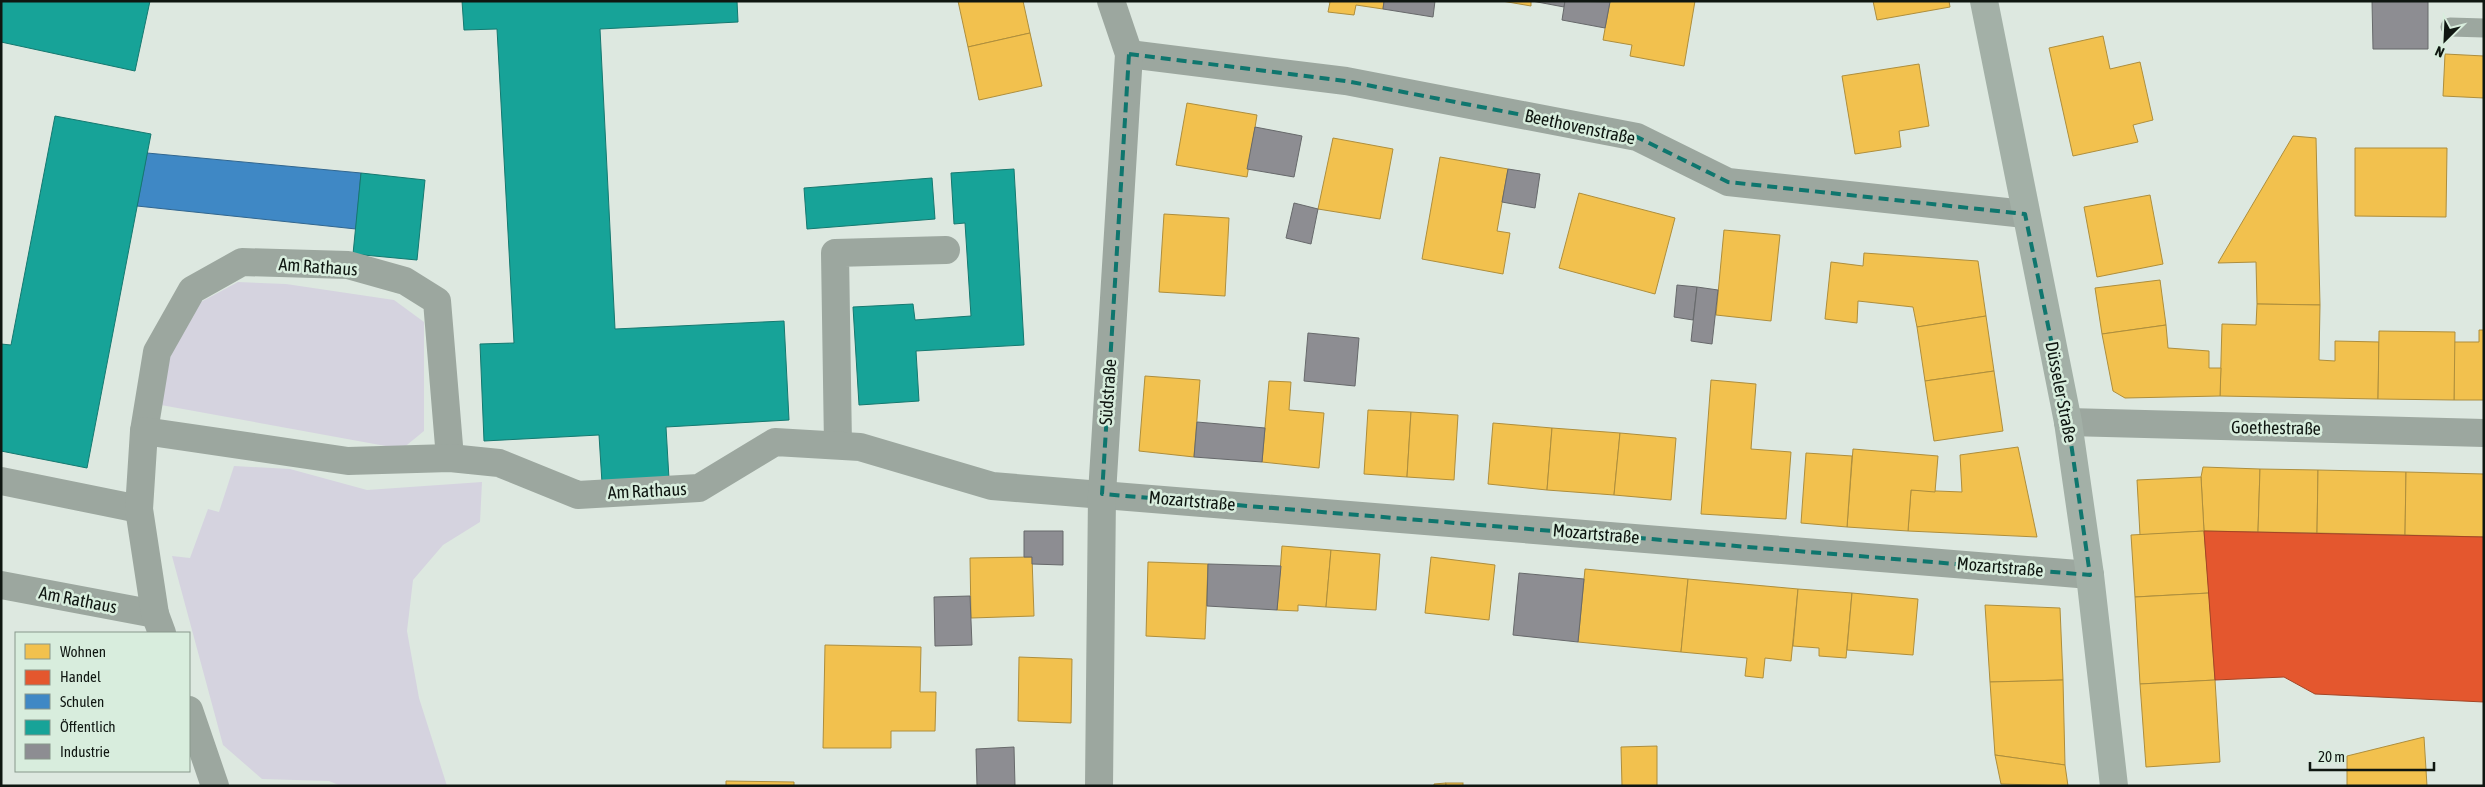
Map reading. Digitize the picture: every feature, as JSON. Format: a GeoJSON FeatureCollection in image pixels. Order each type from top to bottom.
{"type":"FeatureCollection","features":[{"type":"Feature","properties":{"kind":"main road","name":"Düsseler Straße"},"geometry":{"type":"LineString","coordinates":[[1984,1],[2068,422],[2090,575],[2114,786]]}},
{"type":"Feature","properties":{"kind":"street","name":"Südstraße"},"geometry":{"type":"LineString","coordinates":[[1099,786],[1102,494],[1129,54],[1111,1]]}},
{"type":"Feature","properties":{"kind":"street","name":"Beethovenstraße"},"geometry":{"type":"LineString","coordinates":[[1129,54],[1346,81],[1637,136],[1728,182],[2025,214]]}},
{"type":"Feature","properties":{"kind":"street"},"geometry":{"type":"LineString","coordinates":[[838,446],[835,253],[946,250]]}},
{"type":"Feature","properties":{"kind":"street","name":"Am Rathaus"},"geometry":{"type":"LineString","coordinates":[[1,585],[158,624],[139,509],[144,431],[157,352],[192,290],[242,262],[348,265],[405,281],[437,301],[450,458]]}},
{"type":"Feature","properties":{"kind":"street","name":"Goethestraße"},"geometry":{"type":"LineString","coordinates":[[2068,422],[2484,433]]}},
{"type":"Feature","properties":{"kind":"street","name":"Am Rathaus"},"geometry":{"type":"LineString","coordinates":[[144,431],[348,461],[450,458],[499,463],[578,495],[699,488],[775,442],[860,447],[992,486],[1102,494]]}},
{"type":"Feature","properties":{"kind":"street"},"geometry":{"type":"LineString","coordinates":[[1,481],[139,509]]}},
{"type":"Feature","properties":{"kind":"street","name":"Mozartstraße"},"geometry":{"type":"LineString","coordinates":[[1102,494],[2090,575]]}},
{"type":"Feature","properties":{"kind":"street"},"geometry":{"type":"LineString","coordinates":[[190,713],[215,786]]}},
{"type":"Feature","properties":{"kind":"lane"},"geometry":{"type":"LineString","coordinates":[[2450,27],[2484,28]]}},
{"type":"Feature","properties":{"kind":"highlighted area"},"geometry":{"type":"Polygon","coordinates":[[[1129,54],[1346,81],[1637,137],[1728,182],[2025,214],[2068,422],[2090,575],[1102,494],[1129,54]]]}},
{"type":"Feature","properties":{"kind":"shaded area"},"geometry":{"type":"Polygon","coordinates":[[[238,282],[286,284],[394,300],[424,322],[424,431],[402,449],[161,405],[163,374],[182,327],[199,303],[238,282]]]}},
{"type":"Feature","properties":{"kind":"shaded area"},"geometry":{"type":"Polygon","coordinates":[[[234,466],[290,469],[367,490],[482,482],[480,522],[443,545],[413,580],[407,631],[419,698],[447,786],[341,786],[329,781],[262,779],[223,745],[172,556],[190,558],[208,509],[219,512],[234,466]]]}},
{"type":"Feature","properties":{"kind":"building: Wohnen"},"geometry":{"type":"Polygon","coordinates":[[[958,1],[1023,1],[1030,33],[968,47],[958,1]]]}},
{"type":"Feature","properties":{"kind":"building: Wohnen"},"geometry":{"type":"Polygon","coordinates":[[[1325,1],[1384,1],[1383,9],[1356,5],[1354,15],[1328,12],[1330,2],[1325,1]]]}},
{"type":"Feature","properties":{"kind":"building: Wohnen"},"geometry":{"type":"Polygon","coordinates":[[[1502,1],[1531,1],[1531,6],[1502,1]]]}},
{"type":"Feature","properties":{"kind":"building: Wohnen"},"geometry":{"type":"Polygon","coordinates":[[[1610,1],[1695,1],[1684,66],[1630,56],[1632,45],[1603,40],[1610,1]]]}},
{"type":"Feature","properties":{"kind":"building: Wohnen"},"geometry":{"type":"Polygon","coordinates":[[[1873,1],[1949,1],[1950,7],[1877,20],[1873,1]]]}},
{"type":"Feature","properties":{"kind":"building: Wohnen"},"geometry":{"type":"Polygon","coordinates":[[[1030,33],[1042,86],[979,100],[968,47],[1030,33]]]}},
{"type":"Feature","properties":{"kind":"building: Wohnen"},"geometry":{"type":"Polygon","coordinates":[[[2103,36],[2110,69],[2140,62],[2153,120],[2133,125],[2138,142],[2073,156],[2049,48],[2103,36]]]}},
{"type":"Feature","properties":{"kind":"building: Wohnen"},"geometry":{"type":"Polygon","coordinates":[[[2445,54],[2484,56],[2484,98],[2443,96],[2445,54]]]}},
{"type":"Feature","properties":{"kind":"building: Wohnen"},"geometry":{"type":"Polygon","coordinates":[[[1919,64],[1929,126],[1899,131],[1901,147],[1855,154],[1842,76],[1919,64]]]}},
{"type":"Feature","properties":{"kind":"building: Wohnen"},"geometry":{"type":"Polygon","coordinates":[[[1187,103],[1257,115],[1247,177],[1176,165],[1187,103]]]}},
{"type":"Feature","properties":{"kind":"building: Wohnen"},"geometry":{"type":"Polygon","coordinates":[[[2293,136],[2316,138],[2320,305],[2257,304],[2256,262],[2218,263],[2293,136]]]}},
{"type":"Feature","properties":{"kind":"building: Wohnen"},"geometry":{"type":"Polygon","coordinates":[[[1333,138],[1393,149],[1380,219],[1318,209],[1333,138]]]}},
{"type":"Feature","properties":{"kind":"building: Wohnen"},"geometry":{"type":"Polygon","coordinates":[[[2355,148],[2447,148],[2446,217],[2355,216],[2355,148]]]}},
{"type":"Feature","properties":{"kind":"building: Wohnen"},"geometry":{"type":"Polygon","coordinates":[[[1440,157],[1508,169],[1497,231],[1510,233],[1503,274],[1422,259],[1440,157]]]}},
{"type":"Feature","properties":{"kind":"building: Wohnen"},"geometry":{"type":"Polygon","coordinates":[[[1579,193],[1675,218],[1655,294],[1559,268],[1579,193]]]}},
{"type":"Feature","properties":{"kind":"building: Wohnen"},"geometry":{"type":"Polygon","coordinates":[[[2150,195],[2163,264],[2097,277],[2084,207],[2150,195]]]}},
{"type":"Feature","properties":{"kind":"building: Wohnen"},"geometry":{"type":"Polygon","coordinates":[[[1164,214],[1229,218],[1225,296],[1159,292],[1164,214]]]}},
{"type":"Feature","properties":{"kind":"building: Wohnen"},"geometry":{"type":"Polygon","coordinates":[[[1724,230],[1780,235],[1771,321],[1716,315],[1724,230]]]}},
{"type":"Feature","properties":{"kind":"building: Wohnen"},"geometry":{"type":"Polygon","coordinates":[[[1864,253],[1978,261],[1986,316],[1917,327],[1913,307],[1858,301],[1857,323],[1825,319],[1831,262],[1863,266],[1864,253]]]}},
{"type":"Feature","properties":{"kind":"building: Wohnen"},"geometry":{"type":"Polygon","coordinates":[[[2160,280],[2166,325],[2102,334],[2095,288],[2160,280]]]}},
{"type":"Feature","properties":{"kind":"building: Wohnen"},"geometry":{"type":"Polygon","coordinates":[[[2257,304],[2320,305],[2319,360],[2335,361],[2335,341],[2379,342],[2378,399],[2220,396],[2222,324],[2256,325],[2257,304]]]}},
{"type":"Feature","properties":{"kind":"building: Wohnen"},"geometry":{"type":"Polygon","coordinates":[[[1986,316],[1994,371],[1925,381],[1917,327],[1986,316]]]}},
{"type":"Feature","properties":{"kind":"building: Wohnen"},"geometry":{"type":"Polygon","coordinates":[[[2166,325],[2168,348],[2209,351],[2209,368],[2221,368],[2220,396],[2125,398],[2113,391],[2102,334],[2166,325]]]}},
{"type":"Feature","properties":{"kind":"building: Wohnen"},"geometry":{"type":"Polygon","coordinates":[[[2479,330],[2484,330],[2484,400],[2454,400],[2454,342],[2479,342],[2479,330]]]}},
{"type":"Feature","properties":{"kind":"building: Wohnen"},"geometry":{"type":"Polygon","coordinates":[[[2379,331],[2455,332],[2454,400],[2378,399],[2379,331]]]}},
{"type":"Feature","properties":{"kind":"building: Wohnen"},"geometry":{"type":"Polygon","coordinates":[[[1994,371],[2003,431],[1934,441],[1925,381],[1994,371]]]}},
{"type":"Feature","properties":{"kind":"building: Wohnen"},"geometry":{"type":"Polygon","coordinates":[[[1145,376],[1200,380],[1194,457],[1139,451],[1145,376]]]}},
{"type":"Feature","properties":{"kind":"building: Wohnen"},"geometry":{"type":"Polygon","coordinates":[[[1711,380],[1756,384],[1751,449],[1791,452],[1786,519],[1701,514],[1711,380]]]}},
{"type":"Feature","properties":{"kind":"building: Wohnen"},"geometry":{"type":"Polygon","coordinates":[[[1269,381],[1291,382],[1289,410],[1324,413],[1319,468],[1262,462],[1269,381]]]}},
{"type":"Feature","properties":{"kind":"building: Wohnen"},"geometry":{"type":"Polygon","coordinates":[[[1368,410],[1411,412],[1407,477],[1364,474],[1368,410]]]}},
{"type":"Feature","properties":{"kind":"building: Wohnen"},"geometry":{"type":"Polygon","coordinates":[[[1411,412],[1458,415],[1454,480],[1407,477],[1411,412]]]}},
{"type":"Feature","properties":{"kind":"building: Wohnen"},"geometry":{"type":"Polygon","coordinates":[[[1493,423],[1552,428],[1547,490],[1488,484],[1493,423]]]}},
{"type":"Feature","properties":{"kind":"building: Wohnen"},"geometry":{"type":"Polygon","coordinates":[[[1552,428],[1620,433],[1614,495],[1547,490],[1552,428]]]}},
{"type":"Feature","properties":{"kind":"building: Wohnen"},"geometry":{"type":"Polygon","coordinates":[[[1620,433],[1676,438],[1671,500],[1614,495],[1620,433]]]}},
{"type":"Feature","properties":{"kind":"building: Wohnen"},"geometry":{"type":"Polygon","coordinates":[[[2018,447],[2037,537],[1908,531],[1911,490],[1962,492],[1960,455],[2018,447]]]}},
{"type":"Feature","properties":{"kind":"building: Wohnen"},"geometry":{"type":"Polygon","coordinates":[[[1853,449],[1938,456],[1935,492],[1911,490],[1908,531],[1847,527],[1853,449]]]}},
{"type":"Feature","properties":{"kind":"building: Wohnen"},"geometry":{"type":"Polygon","coordinates":[[[1806,453],[1852,456],[1847,527],[1801,523],[1806,453]]]}},
{"type":"Feature","properties":{"kind":"building: Wohnen"},"geometry":{"type":"Polygon","coordinates":[[[2203,467],[2260,469],[2258,532],[2204,531],[2201,477],[2203,467]]]}},
{"type":"Feature","properties":{"kind":"building: Wohnen"},"geometry":{"type":"Polygon","coordinates":[[[2260,469],[2318,470],[2317,533],[2258,532],[2260,469]]]}},
{"type":"Feature","properties":{"kind":"building: Wohnen"},"geometry":{"type":"Polygon","coordinates":[[[2318,470],[2406,472],[2405,535],[2317,533],[2318,470]]]}},
{"type":"Feature","properties":{"kind":"building: Wohnen"},"geometry":{"type":"Polygon","coordinates":[[[2406,472],[2484,474],[2484,537],[2405,535],[2406,472]]]}},
{"type":"Feature","properties":{"kind":"building: Wohnen"},"geometry":{"type":"Polygon","coordinates":[[[2201,477],[2204,531],[2140,535],[2137,480],[2201,477]]]}},
{"type":"Feature","properties":{"kind":"building: Wohnen"},"geometry":{"type":"Polygon","coordinates":[[[2204,531],[2209,593],[2135,597],[2131,535],[2204,531]]]}},
{"type":"Feature","properties":{"kind":"building: Wohnen"},"geometry":{"type":"Polygon","coordinates":[[[1282,546],[1331,550],[1326,607],[1298,605],[1298,611],[1277,610],[1282,546]]]}},
{"type":"Feature","properties":{"kind":"building: Wohnen"},"geometry":{"type":"Polygon","coordinates":[[[1331,550],[1380,554],[1376,610],[1326,607],[1331,550]]]}},
{"type":"Feature","properties":{"kind":"building: Wohnen"},"geometry":{"type":"Polygon","coordinates":[[[1032,557],[1034,616],[971,618],[970,558],[1032,557]]]}},
{"type":"Feature","properties":{"kind":"building: Wohnen"},"geometry":{"type":"Polygon","coordinates":[[[1431,557],[1495,565],[1489,620],[1425,613],[1431,557]]]}},
{"type":"Feature","properties":{"kind":"building: Wohnen"},"geometry":{"type":"Polygon","coordinates":[[[1148,562],[1208,564],[1205,639],[1146,636],[1148,562]]]}},
{"type":"Feature","properties":{"kind":"building: Wohnen"},"geometry":{"type":"Polygon","coordinates":[[[1585,569],[1688,579],[1681,652],[1578,642],[1585,569]]]}},
{"type":"Feature","properties":{"kind":"building: Wohnen"},"geometry":{"type":"Polygon","coordinates":[[[1688,579],[1798,589],[1791,661],[1765,658],[1763,678],[1745,676],[1747,658],[1681,652],[1688,579]]]}},
{"type":"Feature","properties":{"kind":"building: Wohnen"},"geometry":{"type":"Polygon","coordinates":[[[1798,589],[1852,593],[1846,658],[1819,656],[1819,648],[1793,646],[1798,589]]]}},
{"type":"Feature","properties":{"kind":"building: Wohnen"},"geometry":{"type":"Polygon","coordinates":[[[1852,593],[1918,599],[1913,655],[1847,650],[1852,593]]]}},
{"type":"Feature","properties":{"kind":"building: Wohnen"},"geometry":{"type":"Polygon","coordinates":[[[2209,593],[2215,680],[2140,684],[2135,597],[2209,593]]]}},
{"type":"Feature","properties":{"kind":"building: Wohnen"},"geometry":{"type":"Polygon","coordinates":[[[1985,605],[2060,608],[2063,680],[1990,682],[1985,605]]]}},
{"type":"Feature","properties":{"kind":"building: Wohnen"},"geometry":{"type":"Polygon","coordinates":[[[825,645],[921,647],[920,692],[936,692],[935,731],[891,731],[891,748],[823,748],[825,645]]]}},
{"type":"Feature","properties":{"kind":"building: Wohnen"},"geometry":{"type":"Polygon","coordinates":[[[1019,657],[1072,659],[1071,723],[1018,721],[1019,657]]]}},
{"type":"Feature","properties":{"kind":"building: Wohnen"},"geometry":{"type":"Polygon","coordinates":[[[2063,680],[2065,765],[1995,755],[1990,682],[2063,680]]]}},
{"type":"Feature","properties":{"kind":"building: Wohnen"},"geometry":{"type":"Polygon","coordinates":[[[2215,680],[2220,762],[2146,767],[2140,684],[2215,680]]]}},
{"type":"Feature","properties":{"kind":"building: Wohnen"},"geometry":{"type":"Polygon","coordinates":[[[2424,737],[2427,786],[2347,786],[2347,756],[2424,737]]]}},
{"type":"Feature","properties":{"kind":"building: Wohnen"},"geometry":{"type":"Polygon","coordinates":[[[1657,746],[1657,786],[1622,786],[1621,747],[1657,746]]]}},
{"type":"Feature","properties":{"kind":"building: Wohnen"},"geometry":{"type":"Polygon","coordinates":[[[1995,755],[2065,765],[2068,786],[2001,784],[1995,755]]]}},
{"type":"Feature","properties":{"kind":"building: Wohnen"},"geometry":{"type":"Polygon","coordinates":[[[726,781],[794,782],[794,786],[726,786],[726,781]]]}},
{"type":"Feature","properties":{"kind":"building: Wohnen"},"geometry":{"type":"Polygon","coordinates":[[[1446,783],[1446,786],[1434,786],[1434,784],[1446,783]]]}},
{"type":"Feature","properties":{"kind":"building: Wohnen"},"geometry":{"type":"Polygon","coordinates":[[[1446,783],[1463,783],[1463,786],[1446,786],[1446,783]]]}},
{"type":"Feature","properties":{"kind":"building: Handel"},"geometry":{"type":"Polygon","coordinates":[[[2204,531],[2484,537],[2484,702],[2315,694],[2284,677],[2215,680],[2204,531]]]}},
{"type":"Feature","properties":{"kind":"building: Schulen"},"geometry":{"type":"Polygon","coordinates":[[[147,153],[361,173],[356,229],[137,206],[147,153]]]}},
{"type":"Feature","properties":{"kind":"building: Öffentlich"},"geometry":{"type":"Polygon","coordinates":[[[1,1],[150,1],[135,71],[1,42],[1,1]]]}},
{"type":"Feature","properties":{"kind":"building: Öffentlich"},"geometry":{"type":"Polygon","coordinates":[[[462,1],[737,1],[738,22],[600,29],[615,329],[784,321],[789,420],[666,427],[669,479],[602,483],[599,435],[484,441],[480,344],[514,343],[497,29],[464,30],[462,1]]]}},
{"type":"Feature","properties":{"kind":"building: Öffentlich"},"geometry":{"type":"Polygon","coordinates":[[[55,116],[151,134],[87,468],[1,451],[1,344],[11,345],[55,116]]]}},
{"type":"Feature","properties":{"kind":"building: Öffentlich"},"geometry":{"type":"Polygon","coordinates":[[[1014,169],[1024,345],[916,351],[919,401],[859,405],[853,307],[913,304],[915,320],[971,316],[965,223],[954,224],[951,173],[1014,169]]]}},
{"type":"Feature","properties":{"kind":"building: Öffentlich"},"geometry":{"type":"Polygon","coordinates":[[[361,173],[425,180],[417,260],[353,254],[361,173]]]}},
{"type":"Feature","properties":{"kind":"building: Öffentlich"},"geometry":{"type":"Polygon","coordinates":[[[932,178],[935,219],[807,229],[804,188],[932,178]]]}},
{"type":"Feature","properties":{"kind":"building: Industrie"},"geometry":{"type":"Polygon","coordinates":[[[1384,1],[1435,1],[1433,17],[1383,9],[1384,1]]]}},
{"type":"Feature","properties":{"kind":"building: Industrie"},"geometry":{"type":"Polygon","coordinates":[[[1532,1],[1565,1],[1564,7],[1532,1]]]}},
{"type":"Feature","properties":{"kind":"building: Industrie"},"geometry":{"type":"Polygon","coordinates":[[[1565,1],[1610,2],[1605,28],[1562,20],[1565,1]]]}},
{"type":"Feature","properties":{"kind":"building: Industrie"},"geometry":{"type":"Polygon","coordinates":[[[2372,1],[2428,1],[2428,49],[2373,49],[2372,1]]]}},
{"type":"Feature","properties":{"kind":"building: Industrie"},"geometry":{"type":"Polygon","coordinates":[[[1255,127],[1302,136],[1294,177],[1247,169],[1255,127]]]}},
{"type":"Feature","properties":{"kind":"building: Industrie"},"geometry":{"type":"Polygon","coordinates":[[[1508,169],[1540,174],[1535,208],[1502,202],[1508,169]]]}},
{"type":"Feature","properties":{"kind":"building: Industrie"},"geometry":{"type":"Polygon","coordinates":[[[1294,203],[1318,209],[1311,244],[1286,238],[1294,203]]]}},
{"type":"Feature","properties":{"kind":"building: Industrie"},"geometry":{"type":"Polygon","coordinates":[[[1677,285],[1697,287],[1693,320],[1674,317],[1677,285]]]}},
{"type":"Feature","properties":{"kind":"building: Industrie"},"geometry":{"type":"Polygon","coordinates":[[[1697,287],[1718,290],[1712,344],[1691,341],[1697,287]]]}},
{"type":"Feature","properties":{"kind":"building: Industrie"},"geometry":{"type":"Polygon","coordinates":[[[1308,333],[1359,338],[1355,386],[1304,381],[1308,333]]]}},
{"type":"Feature","properties":{"kind":"building: Industrie"},"geometry":{"type":"Polygon","coordinates":[[[1197,422],[1265,428],[1262,462],[1194,457],[1197,422]]]}},
{"type":"Feature","properties":{"kind":"building: Industrie"},"geometry":{"type":"Polygon","coordinates":[[[1024,531],[1063,531],[1063,565],[1032,564],[1032,557],[1024,557],[1024,531]]]}},
{"type":"Feature","properties":{"kind":"building: Industrie"},"geometry":{"type":"Polygon","coordinates":[[[1208,564],[1281,566],[1277,610],[1207,606],[1208,564]]]}},
{"type":"Feature","properties":{"kind":"building: Industrie"},"geometry":{"type":"Polygon","coordinates":[[[1519,573],[1584,579],[1578,642],[1513,635],[1519,573]]]}},
{"type":"Feature","properties":{"kind":"building: Industrie"},"geometry":{"type":"Polygon","coordinates":[[[970,596],[972,645],[935,646],[934,597],[970,596]]]}},
{"type":"Feature","properties":{"kind":"building: Industrie"},"geometry":{"type":"Polygon","coordinates":[[[1014,747],[1015,786],[977,786],[976,749],[1014,747]]]}}]}
